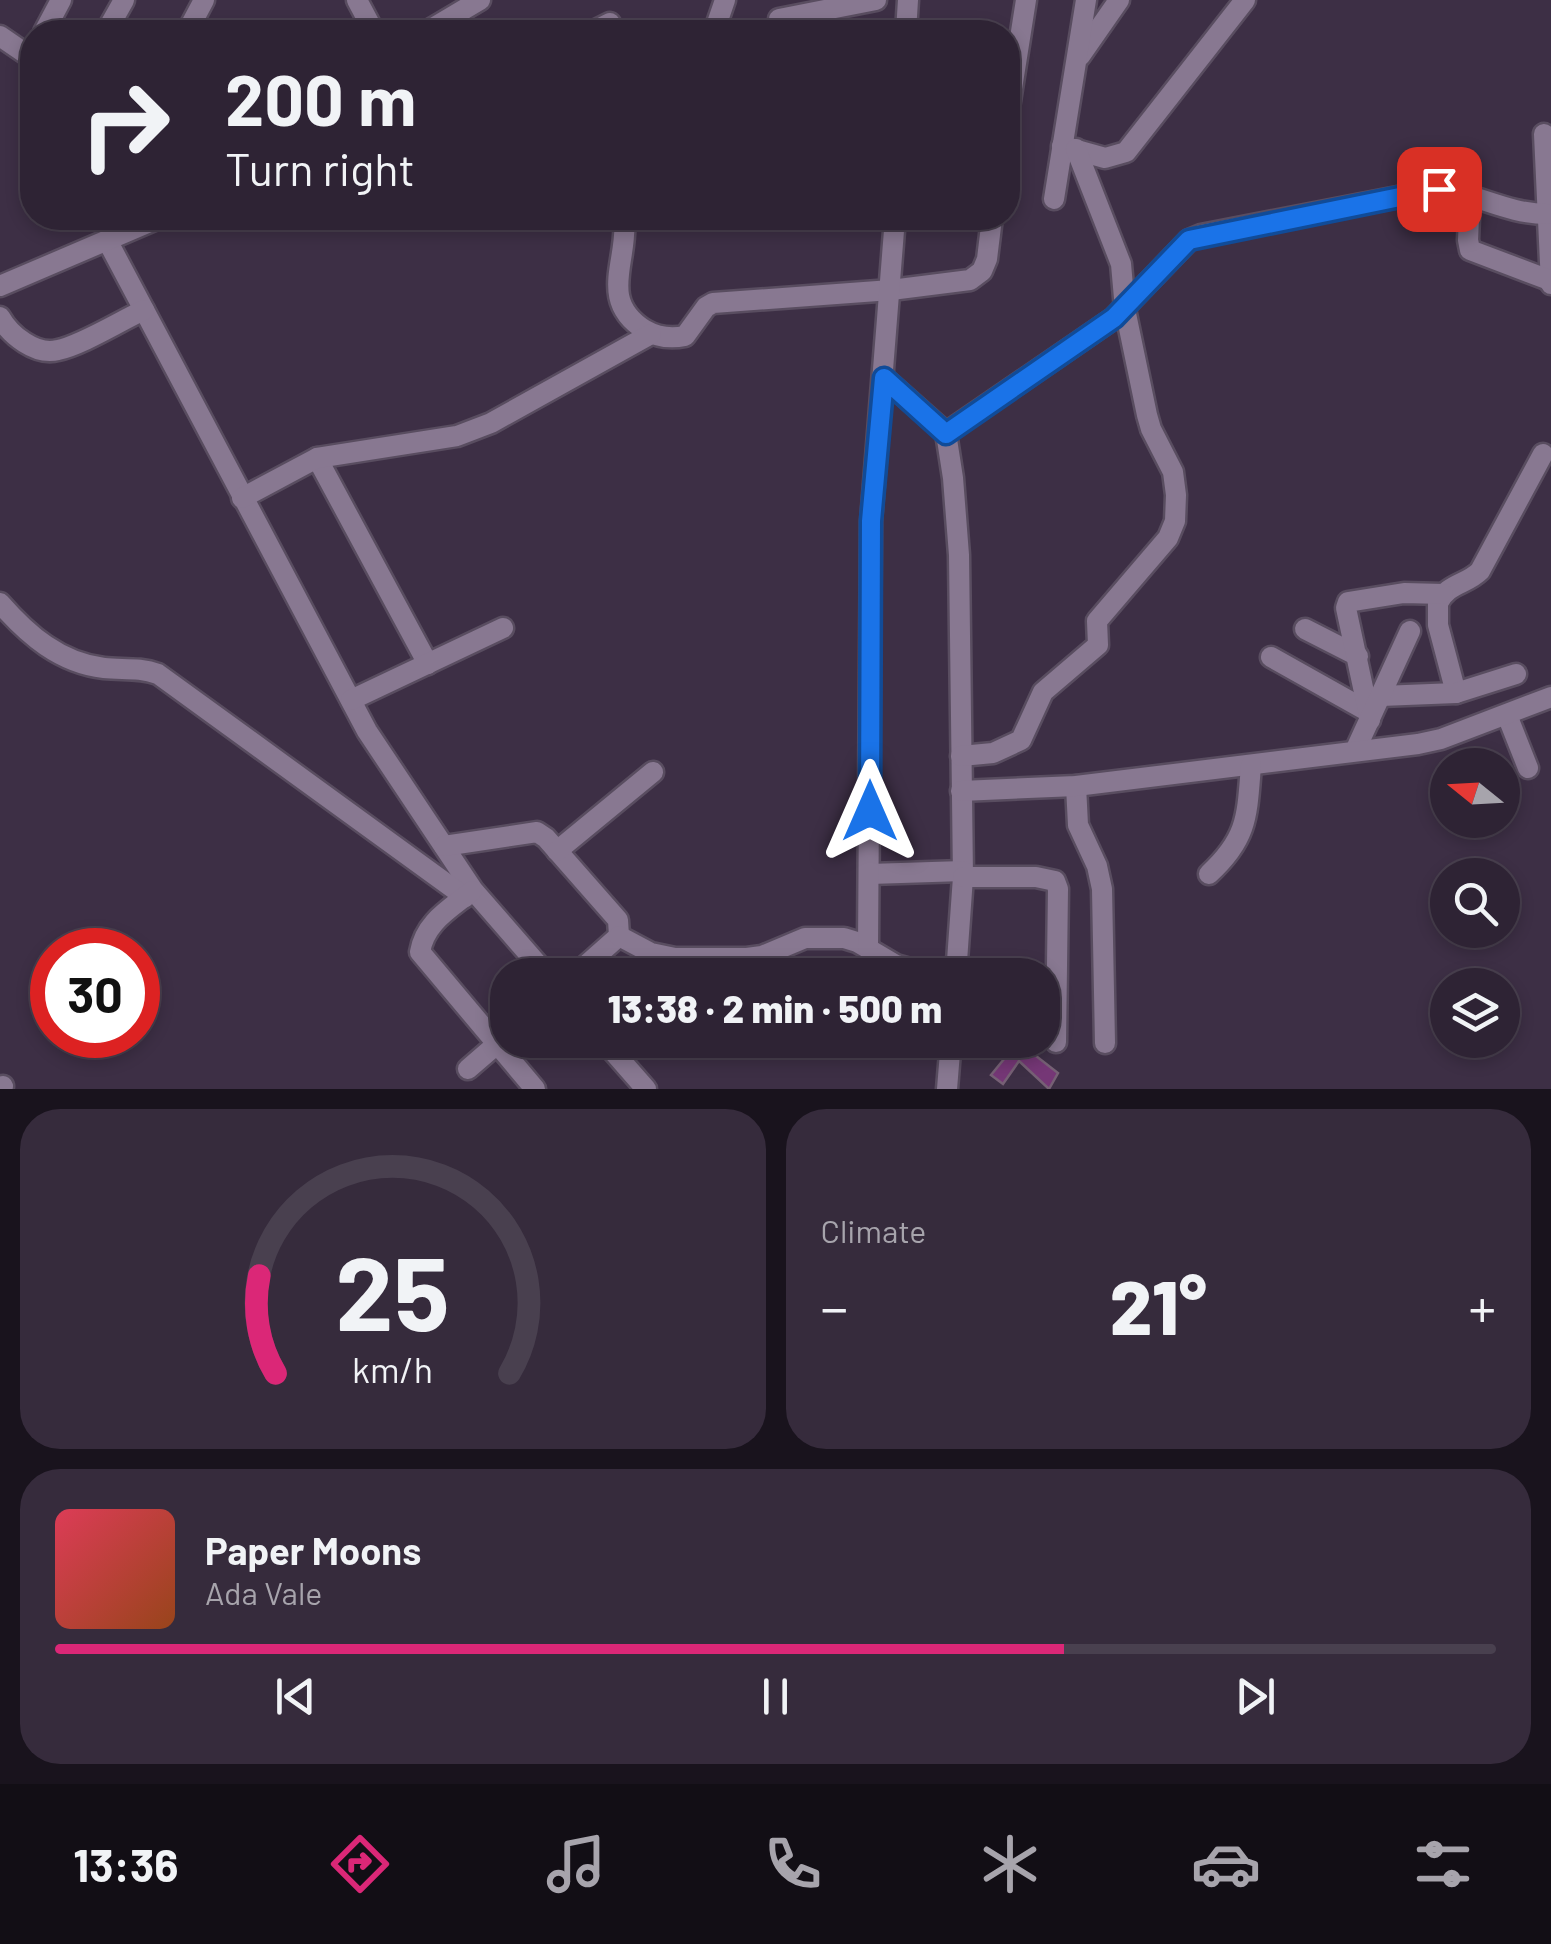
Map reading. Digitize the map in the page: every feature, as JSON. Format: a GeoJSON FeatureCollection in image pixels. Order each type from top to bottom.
{"type":"FeatureCollection","features":[{"type":"Feature","properties":{"kind":"street"},"geometry":{"type":"LineString","coordinates":[[446,20],[480,0]]}},
{"type":"Feature","properties":{"kind":"street"},"geometry":{"type":"LineString","coordinates":[[779,19],[876,0]]}},
{"type":"Feature","properties":{"kind":"street"},"geometry":{"type":"LineString","coordinates":[[1020,33],[1026,0]]}},
{"type":"Feature","properties":{"kind":"street"},"geometry":{"type":"LineString","coordinates":[[1054,199],[1069,148],[1086,0]]}},
{"type":"Feature","properties":{"kind":"street"},"geometry":{"type":"LineString","coordinates":[[1076,62],[1119,0]]}},
{"type":"Feature","properties":{"kind":"street"},"geometry":{"type":"LineString","coordinates":[[1069,148],[1105,158],[1126,152],[1245,0]]}},
{"type":"Feature","properties":{"kind":"street"},"geometry":{"type":"LineString","coordinates":[[1470,194],[1470,250],[1550,282],[1544,134]]}},
{"type":"Feature","properties":{"kind":"street"},"geometry":{"type":"LineString","coordinates":[[961,756],[993,753],[1020,740],[1043,692],[1098,645],[1097,621],[1160,548],[1175,520],[1173,472],[1151,429],[1125,308],[1121,264],[1069,148]]}},
{"type":"Feature","properties":{"kind":"street"},"geometry":{"type":"LineString","coordinates":[[946,434],[1125,308],[1189,240],[1439,189],[1470,194],[1510,211],[1547,214]]}},
{"type":"Feature","properties":{"kind":"street"},"geometry":{"type":"LineString","coordinates":[[623,230],[618,295],[635,324],[651,334],[684,336],[713,303],[891,290],[976,278],[987,259],[991,230]]}},
{"type":"Feature","properties":{"kind":"street"},"geometry":{"type":"LineString","coordinates":[[868,947],[871,521],[894,230]]}},
{"type":"Feature","properties":{"kind":"street"},"geometry":{"type":"LineString","coordinates":[[0,286],[113,231],[144,310],[350,700],[444,846],[469,893]]}},
{"type":"Feature","properties":{"kind":"street"},"geometry":{"type":"LineString","coordinates":[[0,317],[23,342],[40,350],[56,351],[144,310]]}},
{"type":"Feature","properties":{"kind":"street"},"geometry":{"type":"LineString","coordinates":[[242,498],[317,458],[457,436],[490,423],[651,334]]}},
{"type":"Feature","properties":{"kind":"street"},"geometry":{"type":"LineString","coordinates":[[884,378],[946,434],[953,478],[959,555],[963,874],[957,958]]}},
{"type":"Feature","properties":{"kind":"street"},"geometry":{"type":"LineString","coordinates":[[1456,693],[1436,613],[1443,594],[1480,571],[1542,454]]}},
{"type":"Feature","properties":{"kind":"street"},"geometry":{"type":"LineString","coordinates":[[317,458],[428,664]]}},
{"type":"Feature","properties":{"kind":"street"},"geometry":{"type":"LineString","coordinates":[[1373,709],[1346,608],[1348,602],[1404,593],[1443,594]]}},
{"type":"Feature","properties":{"kind":"street"},"geometry":{"type":"LineString","coordinates":[[0,603],[25,630],[59,655],[104,668],[140,668],[158,674],[469,893],[531,958]]}},
{"type":"Feature","properties":{"kind":"street"},"geometry":{"type":"LineString","coordinates":[[350,700],[503,628]]}},
{"type":"Feature","properties":{"kind":"street"},"geometry":{"type":"LineString","coordinates":[[1305,629],[1358,656]]}},
{"type":"Feature","properties":{"kind":"street"},"geometry":{"type":"LineString","coordinates":[[1355,751],[1410,631]]}},
{"type":"Feature","properties":{"kind":"street"},"geometry":{"type":"LineString","coordinates":[[1272,657],[1373,709],[1456,693],[1516,674]]}},
{"type":"Feature","properties":{"kind":"street"},"geometry":{"type":"LineString","coordinates":[[962,791],[1076,786],[1441,739],[1551,697]]}},
{"type":"Feature","properties":{"kind":"street"},"geometry":{"type":"LineString","coordinates":[[1506,715],[1528,768]]}},
{"type":"Feature","properties":{"kind":"street"},"geometry":{"type":"LineString","coordinates":[[1208,874],[1240,837],[1247,820],[1251,766]]}},
{"type":"Feature","properties":{"kind":"street"},"geometry":{"type":"LineString","coordinates":[[557,851],[653,772]]}},
{"type":"Feature","properties":{"kind":"street"},"geometry":{"type":"LineString","coordinates":[[1076,786],[1078,825],[1098,866],[1102,889],[1105,1043]]}},
{"type":"Feature","properties":{"kind":"street"},"geometry":{"type":"LineString","coordinates":[[444,846],[528,832],[546,838],[618,920],[618,936],[594,958]]}},
{"type":"Feature","properties":{"kind":"street"},"geometry":{"type":"LineString","coordinates":[[870,874],[1036,876],[1055,881],[1057,958]]}},
{"type":"Feature","properties":{"kind":"street"},"geometry":{"type":"LineString","coordinates":[[469,893],[432,922],[422,937],[420,952],[490,1026]]}},
{"type":"Feature","properties":{"kind":"street"},"geometry":{"type":"LineString","coordinates":[[618,936],[651,954],[674,958],[762,956],[805,938],[824,936],[844,938],[885,958]]}},
{"type":"Feature","properties":{"kind":"street"},"geometry":{"type":"LineString","coordinates":[[468,1069],[490,1050]]}},
{"type":"Feature","properties":{"kind":"street"},"geometry":{"type":"LineString","coordinates":[[515,1058],[535,1089]]}},
{"type":"Feature","properties":{"kind":"street"},"geometry":{"type":"LineString","coordinates":[[619,1058],[646,1089]]}},
{"type":"Feature","properties":{"kind":"street"},"geometry":{"type":"LineString","coordinates":[[947,1089],[950,1058]]}},
{"type":"Feature","properties":{"kind":"building"},"geometry":{"type":"Polygon","coordinates":[[[1005,1058],[1039,1058],[1058,1073],[1049,1089],[1019,1061],[1003,1084],[991,1075],[1005,1058]]]}},
{"type":"Feature","properties":{"kind":"route"},"geometry":{"type":"LineString","coordinates":[[870,811],[871,521],[884,378],[946,434],[1114,318],[1189,240],[1439,189]]}}]}
